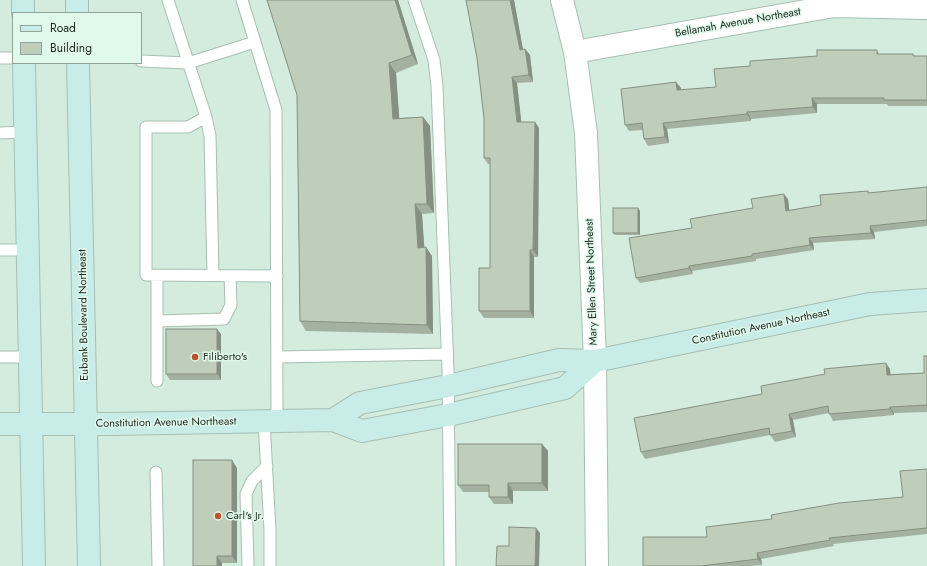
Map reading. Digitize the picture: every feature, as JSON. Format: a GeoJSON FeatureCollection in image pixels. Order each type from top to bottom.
{"type":"FeatureCollection","features":[{"type":"Feature","properties":{"kind":"street"},"geometry":{"type":"LineString","coordinates":[[23,0],[23,12]]}},
{"type":"Feature","properties":{"kind":"street"},"geometry":{"type":"LineString","coordinates":[[77,0],[77,12]]}},
{"type":"Feature","properties":{"kind":"street","name":"Mary Ellen Street Northeast"},"geometry":{"type":"LineString","coordinates":[[562,0],[575,52],[586,133],[595,361],[597,566]]}},
{"type":"Feature","properties":{"kind":"street","name":"Bellamah Avenue Northeast"},"geometry":{"type":"LineString","coordinates":[[575,52],[834,6],[927,8]]}},
{"type":"Feature","properties":{"kind":"street"},"geometry":{"type":"LineString","coordinates":[[24,64],[34,566]]}},
{"type":"Feature","properties":{"kind":"street","name":"Eubank Boulevard Northeast"},"geometry":{"type":"LineString","coordinates":[[78,64],[89,566]]}},
{"type":"Feature","properties":{"kind":"street","name":"Constitution Avenue Northeast"},"geometry":{"type":"LineString","coordinates":[[333,420],[360,403],[448,386],[559,360],[595,361],[870,304],[927,300]]}},
{"type":"Feature","properties":{"kind":"street","name":"Constitution Avenue Northeast"},"geometry":{"type":"LineString","coordinates":[[0,424],[333,420],[362,431],[448,415],[565,388],[595,361]]}},
{"type":"Feature","properties":{"kind":"lane"},"geometry":{"type":"LineString","coordinates":[[168,0],[206,118],[210,136],[213,275]]}},
{"type":"Feature","properties":{"kind":"lane"},"geometry":{"type":"LineString","coordinates":[[242,0],[276,110],[277,357],[267,466],[270,566]]}},
{"type":"Feature","properties":{"kind":"lane"},"geometry":{"type":"LineString","coordinates":[[414,0],[434,60],[437,86],[448,386],[450,566]]}},
{"type":"Feature","properties":{"kind":"lane"},"geometry":{"type":"LineString","coordinates":[[142,61],[188,63],[255,42]]}},
{"type":"Feature","properties":{"kind":"lane"},"geometry":{"type":"LineString","coordinates":[[0,58],[12,58]]}},
{"type":"Feature","properties":{"kind":"lane"},"geometry":{"type":"LineString","coordinates":[[206,118],[188,127],[146,127],[146,275],[277,276]]}},
{"type":"Feature","properties":{"kind":"lane"},"geometry":{"type":"LineString","coordinates":[[0,133],[25,132]]}},
{"type":"Feature","properties":{"kind":"lane"},"geometry":{"type":"LineString","coordinates":[[0,250],[28,250]]}},
{"type":"Feature","properties":{"kind":"lane"},"geometry":{"type":"LineString","coordinates":[[157,275],[157,381]]}},
{"type":"Feature","properties":{"kind":"lane"},"geometry":{"type":"LineString","coordinates":[[158,320],[224,319],[231,305],[230,276]]}},
{"type":"Feature","properties":{"kind":"lane"},"geometry":{"type":"LineString","coordinates":[[277,357],[447,354]]}},
{"type":"Feature","properties":{"kind":"lane"},"geometry":{"type":"LineString","coordinates":[[0,357],[30,357]]}},
{"type":"Feature","properties":{"kind":"lane"},"geometry":{"type":"LineString","coordinates":[[248,566],[246,494],[252,481],[267,466]]}},
{"type":"Feature","properties":{"kind":"lane"},"geometry":{"type":"LineString","coordinates":[[156,472],[158,566]]}},
{"type":"Feature","properties":{"kind":"building"},"geometry":{"type":"Polygon","coordinates":[[[267,0],[395,0],[412,55],[389,63],[393,119],[423,117],[427,204],[415,204],[418,248],[426,247],[427,325],[300,321],[297,95],[267,0]]]}},
{"type":"Feature","properties":{"kind":"building"},"geometry":{"type":"Polygon","coordinates":[[[466,0],[510,0],[520,50],[525,49],[529,75],[512,77],[517,122],[535,122],[533,250],[530,250],[530,311],[479,311],[479,268],[490,268],[490,158],[484,158],[484,118],[477,58],[466,0]]]}},
{"type":"Feature","properties":{"kind":"building"},"geometry":{"type":"Polygon","coordinates":[[[817,50],[877,50],[877,54],[913,54],[913,56],[927,56],[927,100],[884,100],[884,98],[812,98],[813,107],[747,112],[747,114],[663,123],[665,137],[644,139],[642,123],[625,125],[621,89],[676,82],[677,90],[716,87],[714,69],[750,66],[750,61],[817,56],[817,50]]]}},
{"type":"Feature","properties":{"kind":"building"},"geometry":{"type":"Polygon","coordinates":[[[927,187],[927,220],[870,226],[871,233],[809,238],[810,245],[752,254],[752,256],[689,266],[689,268],[636,278],[629,238],[692,228],[690,219],[753,208],[751,199],[784,194],[786,211],[821,205],[820,195],[868,191],[868,193],[927,187]]]}},
{"type":"Feature","properties":{"kind":"building"},"geometry":{"type":"Polygon","coordinates":[[[613,208],[638,208],[638,233],[613,233],[613,208]]]}},
{"type":"Feature","properties":{"kind":"building","name":"Filiberto's"},"geometry":{"type":"Polygon","coordinates":[[[166,329],[217,329],[217,374],[166,374],[166,329]]]}},
{"type":"Feature","properties":{"kind":"building"},"geometry":{"type":"Polygon","coordinates":[[[924,356],[927,356],[927,405],[890,407],[890,409],[829,414],[828,406],[789,414],[792,431],[770,435],[769,428],[641,452],[634,418],[762,394],[761,386],[825,374],[824,369],[886,363],[887,375],[924,373],[924,356]]]}},
{"type":"Feature","properties":{"kind":"building"},"geometry":{"type":"Polygon","coordinates":[[[458,444],[542,444],[542,483],[508,483],[508,497],[489,497],[489,485],[458,485],[458,444]]]}},
{"type":"Feature","properties":{"kind":"building","name":"Carl's Jr."},"geometry":{"type":"Polygon","coordinates":[[[193,460],[232,460],[232,556],[217,556],[217,566],[193,566],[193,460]]]}},
{"type":"Feature","properties":{"kind":"building"},"geometry":{"type":"Polygon","coordinates":[[[927,469],[927,528],[829,538],[830,540],[757,553],[758,559],[701,566],[643,566],[643,537],[707,537],[706,527],[772,519],[771,515],[839,503],[903,497],[900,471],[927,469]]]}},
{"type":"Feature","properties":{"kind":"building"},"geometry":{"type":"Polygon","coordinates":[[[509,527],[536,528],[535,566],[496,566],[497,546],[509,546],[509,527]]]}},
{"type":"Feature","properties":{"kind":"place","name":"Filiberto's"},"geometry":{"type":"Point","coordinates":[195,357]}},
{"type":"Feature","properties":{"kind":"place","name":"Carl's Jr."},"geometry":{"type":"Point","coordinates":[218,516]}}]}
